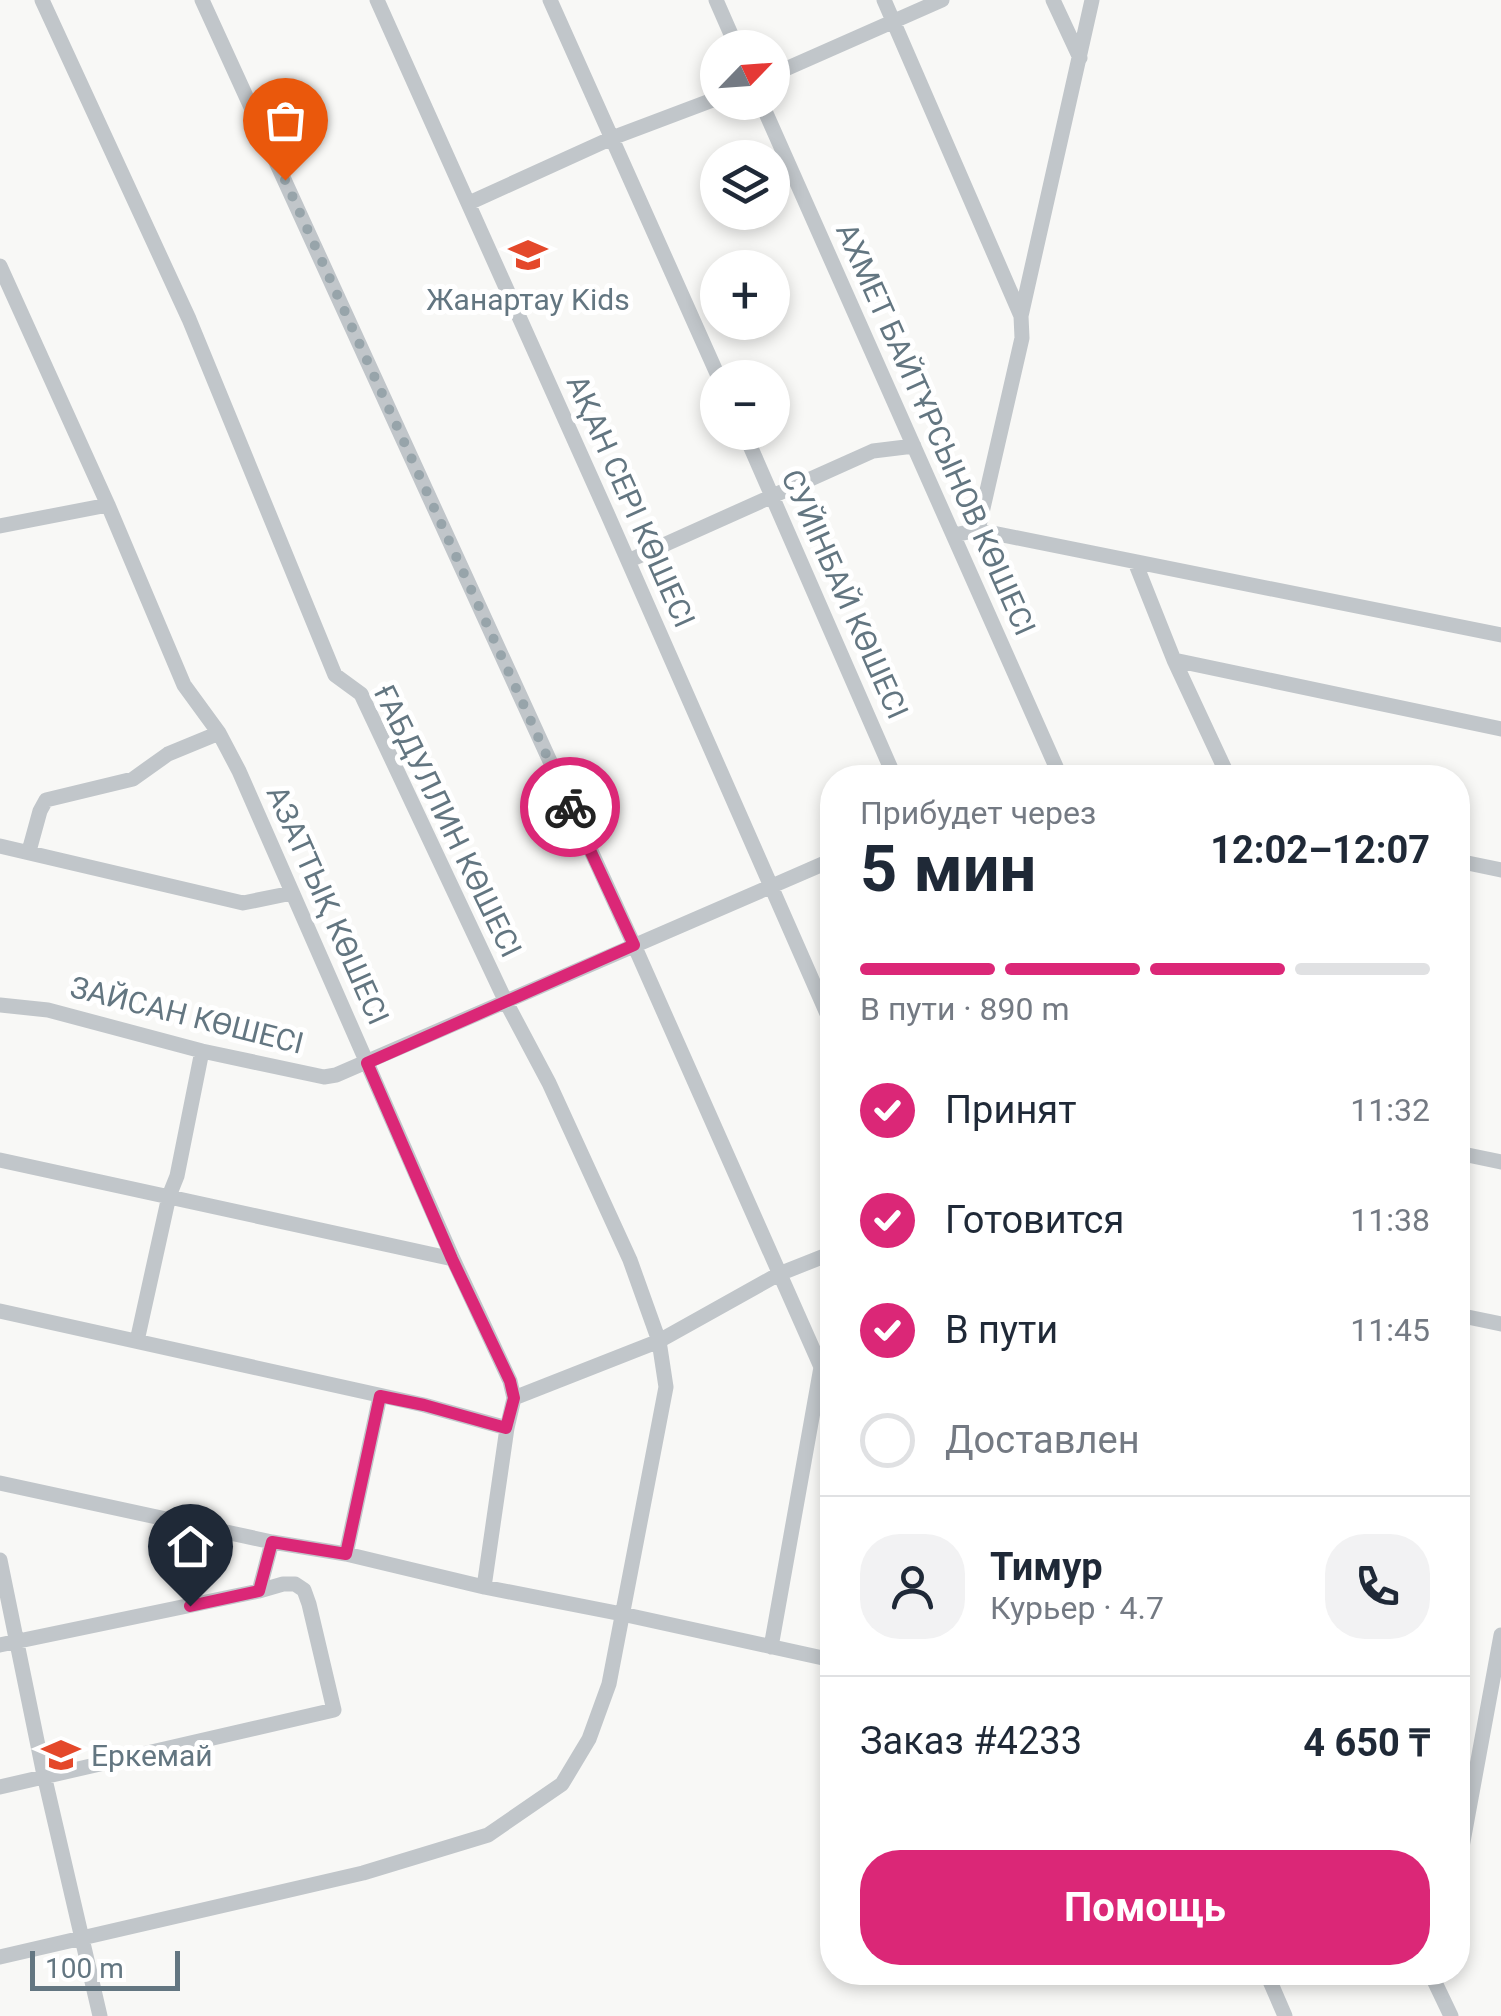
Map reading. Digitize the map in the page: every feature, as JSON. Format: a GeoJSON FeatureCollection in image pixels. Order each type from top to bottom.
{"type":"FeatureCollection","features":[{"type":"Feature","properties":{"kind":"street","name":"ҒАБДУЛЛИН КӨШЕСІ"},"geometry":{"type":"LineString","coordinates":[[0,1958],[362,1873],[488,1835],[562,1784],[590,1738],[609,1684],[666,1388],[660,1341],[630,1260],[361,694],[335,675],[189,319],[42,0]]}},
{"type":"Feature","properties":{"kind":"street"},"geometry":{"type":"LineString","coordinates":[[202,0],[634,945],[820,1366]]}},
{"type":"Feature","properties":{"kind":"street","name":"АҚАН СЕРІ КӨШЕСІ"},"geometry":{"type":"LineString","coordinates":[[378,0],[820,998]]}},
{"type":"Feature","properties":{"kind":"street"},"geometry":{"type":"LineString","coordinates":[[550,0],[711,360]]}},
{"type":"Feature","properties":{"kind":"street"},"geometry":{"type":"LineString","coordinates":[[716,0],[729,30]]}},
{"type":"Feature","properties":{"kind":"street"},"geometry":{"type":"LineString","coordinates":[[884,0],[1021,316]]}},
{"type":"Feature","properties":{"kind":"street"},"geometry":{"type":"LineString","coordinates":[[790,67],[942,0]]}},
{"type":"Feature","properties":{"kind":"street"},"geometry":{"type":"LineString","coordinates":[[1054,0],[1080,58]]}},
{"type":"Feature","properties":{"kind":"street"},"geometry":{"type":"LineString","coordinates":[[978,530],[1092,0]]}},
{"type":"Feature","properties":{"kind":"street"},"geometry":{"type":"LineString","coordinates":[[469,203],[612,138],[700,105]]}},
{"type":"Feature","properties":{"kind":"street","name":"АХМЕТ БАЙТҰРСЫНОВ КӨШЕСІ"},"geometry":{"type":"LineString","coordinates":[[770,120],[1055,765]]}},
{"type":"Feature","properties":{"kind":"street","name":"АЗАТТЫҚ КӨШЕСІ"},"geometry":{"type":"LineString","coordinates":[[0,266],[184,685],[219,733],[239,771],[452,1259],[510,1381],[514,1398]]}},
{"type":"Feature","properties":{"kind":"street"},"geometry":{"type":"LineString","coordinates":[[628,561],[873,451],[914,446]]}},
{"type":"Feature","properties":{"kind":"street","name":"СУЙІНБАЙ КӨШЕСІ"},"geometry":{"type":"LineString","coordinates":[[752,450],[888,765]]}},
{"type":"Feature","properties":{"kind":"street"},"geometry":{"type":"LineString","coordinates":[[0,526],[108,505]]}},
{"type":"Feature","properties":{"kind":"street"},"geometry":{"type":"LineString","coordinates":[[954,535],[978,530],[1501,635]]}},
{"type":"Feature","properties":{"kind":"street"},"geometry":{"type":"LineString","coordinates":[[1136,562],[1174,660],[1224,765]]}},
{"type":"Feature","properties":{"kind":"street"},"geometry":{"type":"LineString","coordinates":[[1174,660],[1501,728]]}},
{"type":"Feature","properties":{"kind":"street"},"geometry":{"type":"LineString","coordinates":[[28,852],[46,800],[133,779],[168,754],[219,733]]}},
{"type":"Feature","properties":{"kind":"street"},"geometry":{"type":"LineString","coordinates":[[0,846],[243,904],[292,893]]}},
{"type":"Feature","properties":{"kind":"street"},"geometry":{"type":"LineString","coordinates":[[1470,864],[1501,870]]}},
{"type":"Feature","properties":{"kind":"street","name":"ЗАЙСАН КӨШЕСІ"},"geometry":{"type":"LineString","coordinates":[[0,1005],[48,1010],[202,1051],[324,1077],[336,1075],[820,865]]}},
{"type":"Feature","properties":{"kind":"street"},"geometry":{"type":"LineString","coordinates":[[137,1340],[202,1051]]}},
{"type":"Feature","properties":{"kind":"street"},"geometry":{"type":"LineString","coordinates":[[1470,1156],[1501,1162]]}},
{"type":"Feature","properties":{"kind":"street"},"geometry":{"type":"LineString","coordinates":[[0,1160],[452,1259]]}},
{"type":"Feature","properties":{"kind":"street"},"geometry":{"type":"LineString","coordinates":[[484,1588],[506,1428],[514,1398],[660,1341],[779,1274],[820,1258]]}},
{"type":"Feature","properties":{"kind":"street"},"geometry":{"type":"LineString","coordinates":[[0,1310],[424,1405],[506,1428]]}},
{"type":"Feature","properties":{"kind":"street"},"geometry":{"type":"LineString","coordinates":[[1470,1317],[1501,1324]]}},
{"type":"Feature","properties":{"kind":"street"},"geometry":{"type":"LineString","coordinates":[[771,1647],[820,1374]]}},
{"type":"Feature","properties":{"kind":"street"},"geometry":{"type":"LineString","coordinates":[[346,1554],[380,1396]]}},
{"type":"Feature","properties":{"kind":"street"},"geometry":{"type":"LineString","coordinates":[[0,1484],[346,1554],[484,1588],[820,1657]]}},
{"type":"Feature","properties":{"kind":"street"},"geometry":{"type":"LineString","coordinates":[[259,1591],[272,1542]]}},
{"type":"Feature","properties":{"kind":"street"},"geometry":{"type":"LineString","coordinates":[[0,1560],[8,1643],[44,1775],[100,2016]]}},
{"type":"Feature","properties":{"kind":"street"},"geometry":{"type":"LineString","coordinates":[[0,1786],[334,1710],[309,1604],[304,1590],[295,1584],[8,1643]]}},
{"type":"Feature","properties":{"kind":"street"},"geometry":{"type":"LineString","coordinates":[[1470,1804],[1501,1635]]}},
{"type":"Feature","properties":{"kind":"street"},"geometry":{"type":"LineString","coordinates":[[1272,1985],[1285,2016]]}},
{"type":"Feature","properties":{"kind":"street"},"geometry":{"type":"LineString","coordinates":[[1436,1985],[1451,2016]]}},
{"type":"Feature","properties":{"kind":"way so far"},"geometry":{"type":"LineString","coordinates":[[285,180],[570,807]]}},
{"type":"Feature","properties":{"kind":"place","name":"Жанартау Kids"},"geometry":{"type":"Point","coordinates":[528,255]}},
{"type":"Feature","properties":{"kind":"place","name":"Еркемай"},"geometry":{"type":"Point","coordinates":[61,1755]}},
{"type":"Feature","properties":{"kind":"route"},"geometry":{"type":"LineString","coordinates":[[190,1606],[259,1591],[272,1542],[346,1554],[380,1396],[506,1428],[514,1398],[510,1381],[367,1063],[634,945],[570,807]]}}]}
